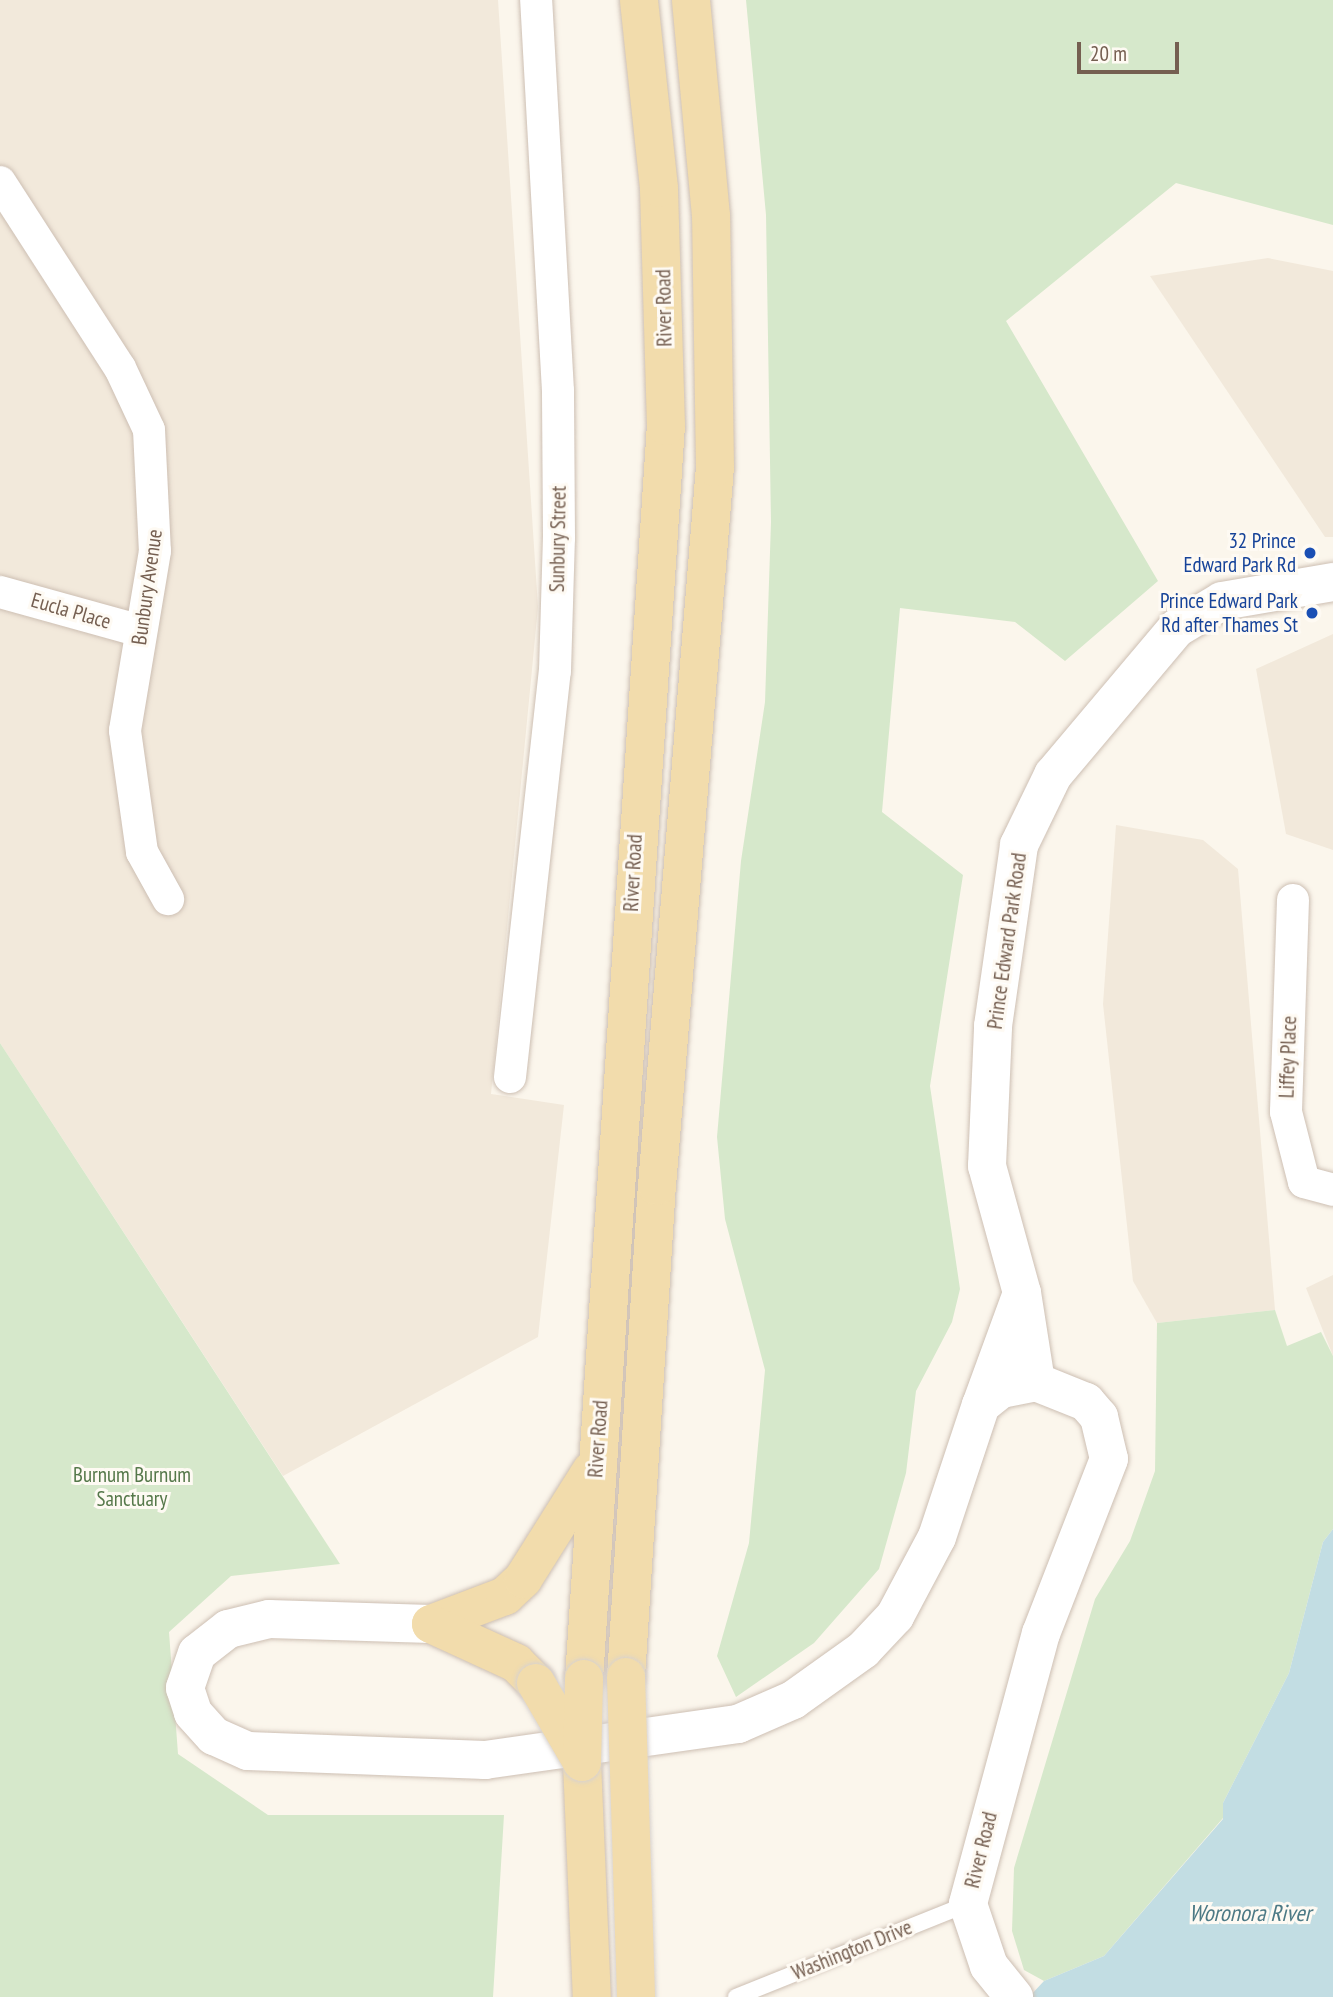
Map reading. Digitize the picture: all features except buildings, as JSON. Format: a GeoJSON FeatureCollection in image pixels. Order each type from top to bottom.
{"type":"FeatureCollection","features":[{"type":"Feature","properties":{"kind":"main road","name":"River Road"},"geometry":{"type":"LineString","coordinates":[[593,1997],[582,1762],[584,1679],[596,1461],[666,426],[659,188],[639,0]]}},
{"type":"Feature","properties":{"kind":"main road","name":"River Road"},"geometry":{"type":"LineString","coordinates":[[636,1997],[626,1677],[657,1186],[715,467],[712,229],[691,0]]}},
{"type":"Feature","properties":{"kind":"main road"},"geometry":{"type":"LineString","coordinates":[[431,1624],[505,1596],[523,1579],[596,1461]]}},
{"type":"Feature","properties":{"kind":"main road"},"geometry":{"type":"LineString","coordinates":[[431,1624],[516,1663],[536,1683],[582,1762]]}},
{"type":"Feature","properties":{"kind":"street","name":"Sunbury Street"},"geometry":{"type":"LineString","coordinates":[[510,1077],[555,671],[559,538],[558,377],[536,0]]}},
{"type":"Feature","properties":{"kind":"street","name":"Bunbury Avenue"},"geometry":{"type":"LineString","coordinates":[[0,182],[120,368],[149,429],[155,551],[125,731],[129,790],[142,852],[168,899]]}},
{"type":"Feature","properties":{"kind":"street","name":"Prince Edward Park Road"},"geometry":{"type":"LineString","coordinates":[[1037,1382],[1022,1293],[988,1166],[993,1026],[1019,845],[1053,775],[1177,628],[1222,601],[1333,582]]}},
{"type":"Feature","properties":{"kind":"street","name":"Eucla Place"},"geometry":{"type":"LineString","coordinates":[[0,592],[141,631]]}},
{"type":"Feature","properties":{"kind":"street","name":"Liffey Place"},"geometry":{"type":"LineString","coordinates":[[1293,900],[1286,1112],[1304,1182],[1333,1190]]}},
{"type":"Feature","properties":{"kind":"street","name":"River Road"},"geometry":{"type":"LineString","coordinates":[[1014,1997],[989,1966],[968,1904],[1041,1633],[1109,1460],[1099,1417],[1086,1402],[1022,1293]]}},
{"type":"Feature","properties":{"kind":"street"},"geometry":{"type":"LineString","coordinates":[[431,1624],[268,1619],[228,1629],[197,1653],[186,1688],[193,1713],[214,1736],[248,1751],[485,1760],[738,1724],[793,1700],[863,1650],[895,1616],[937,1537],[1022,1293]]}},
{"type":"Feature","properties":{"kind":"street"},"geometry":{"type":"LineString","coordinates":[[981,1405],[1002,1388],[1037,1382],[1086,1402]]}},
{"type":"Feature","properties":{"kind":"lane","name":"Washington Drive"},"geometry":{"type":"LineString","coordinates":[[736,1997],[968,1904]]}},
{"type":"Feature","properties":{"kind":"shaded area"},"geometry":{"type":"Polygon","coordinates":[[[0,0],[498,0],[538,607],[491,1094],[564,1105],[538,1337],[283,1476],[0,1043],[0,0]]]}},
{"type":"Feature","properties":{"kind":"shaded area"},"geometry":{"type":"Polygon","coordinates":[[[1268,258],[1333,271],[1333,537],[1325,537],[1150,276],[1268,258]]]}},
{"type":"Feature","properties":{"kind":"shaded area"},"geometry":{"type":"Polygon","coordinates":[[[1333,634],[1333,850],[1286,834],[1256,669],[1333,634]]]}},
{"type":"Feature","properties":{"kind":"shaded area"},"geometry":{"type":"Polygon","coordinates":[[[1116,825],[1203,840],[1238,869],[1275,1310],[1157,1323],[1133,1281],[1103,1004],[1116,825]]]}},
{"type":"Feature","properties":{"kind":"shaded area"},"geometry":{"type":"Polygon","coordinates":[[[1333,1275],[1333,1356],[1306,1288],[1333,1275]]]}},
{"type":"Feature","properties":{"kind":"green space"},"geometry":{"type":"Polygon","coordinates":[[[746,0],[1333,0],[1333,225],[1176,183],[1006,321],[1158,581],[1065,661],[1015,622],[900,608],[882,812],[963,875],[930,1086],[960,1289],[952,1322],[916,1391],[906,1473],[879,1569],[814,1643],[736,1697],[717,1656],[749,1543],[765,1370],[725,1219],[717,1137],[741,861],[765,702],[771,522],[766,215],[746,0]]]}},
{"type":"Feature","properties":{"kind":"green space","name":"Burnum Burnum Sanctuary"},"geometry":{"type":"Polygon","coordinates":[[[0,1043],[340,1564],[231,1576],[169,1632],[178,1754],[268,1815],[504,1815],[493,1997],[0,1997],[0,1043]]]}},
{"type":"Feature","properties":{"kind":"green space"},"geometry":{"type":"Polygon","coordinates":[[[1275,1310],[1287,1346],[1321,1332],[1333,1356],[1333,1529],[1323,1542],[1289,1673],[1223,1803],[1223,1818],[1104,1956],[1044,1981],[1024,1970],[1012,1931],[1014,1868],[1095,1599],[1130,1541],[1155,1471],[1157,1323],[1275,1310]]]}},
{"type":"Feature","properties":{"kind":"water","name":"Woronora River"},"geometry":{"type":"Polygon","coordinates":[[[1333,1529],[1333,1997],[1029,1997],[1044,1981],[1104,1956],[1223,1819],[1223,1803],[1289,1673],[1323,1542],[1333,1529]]]}},
{"type":"Feature","properties":{"kind":"place","name":"32 Prince Edward Park Rd"},"geometry":{"type":"Point","coordinates":[1310,553]}},
{"type":"Feature","properties":{"kind":"place","name":"Prince Edward Park Rd after Thames St"},"geometry":{"type":"Point","coordinates":[1312,613]}}]}
